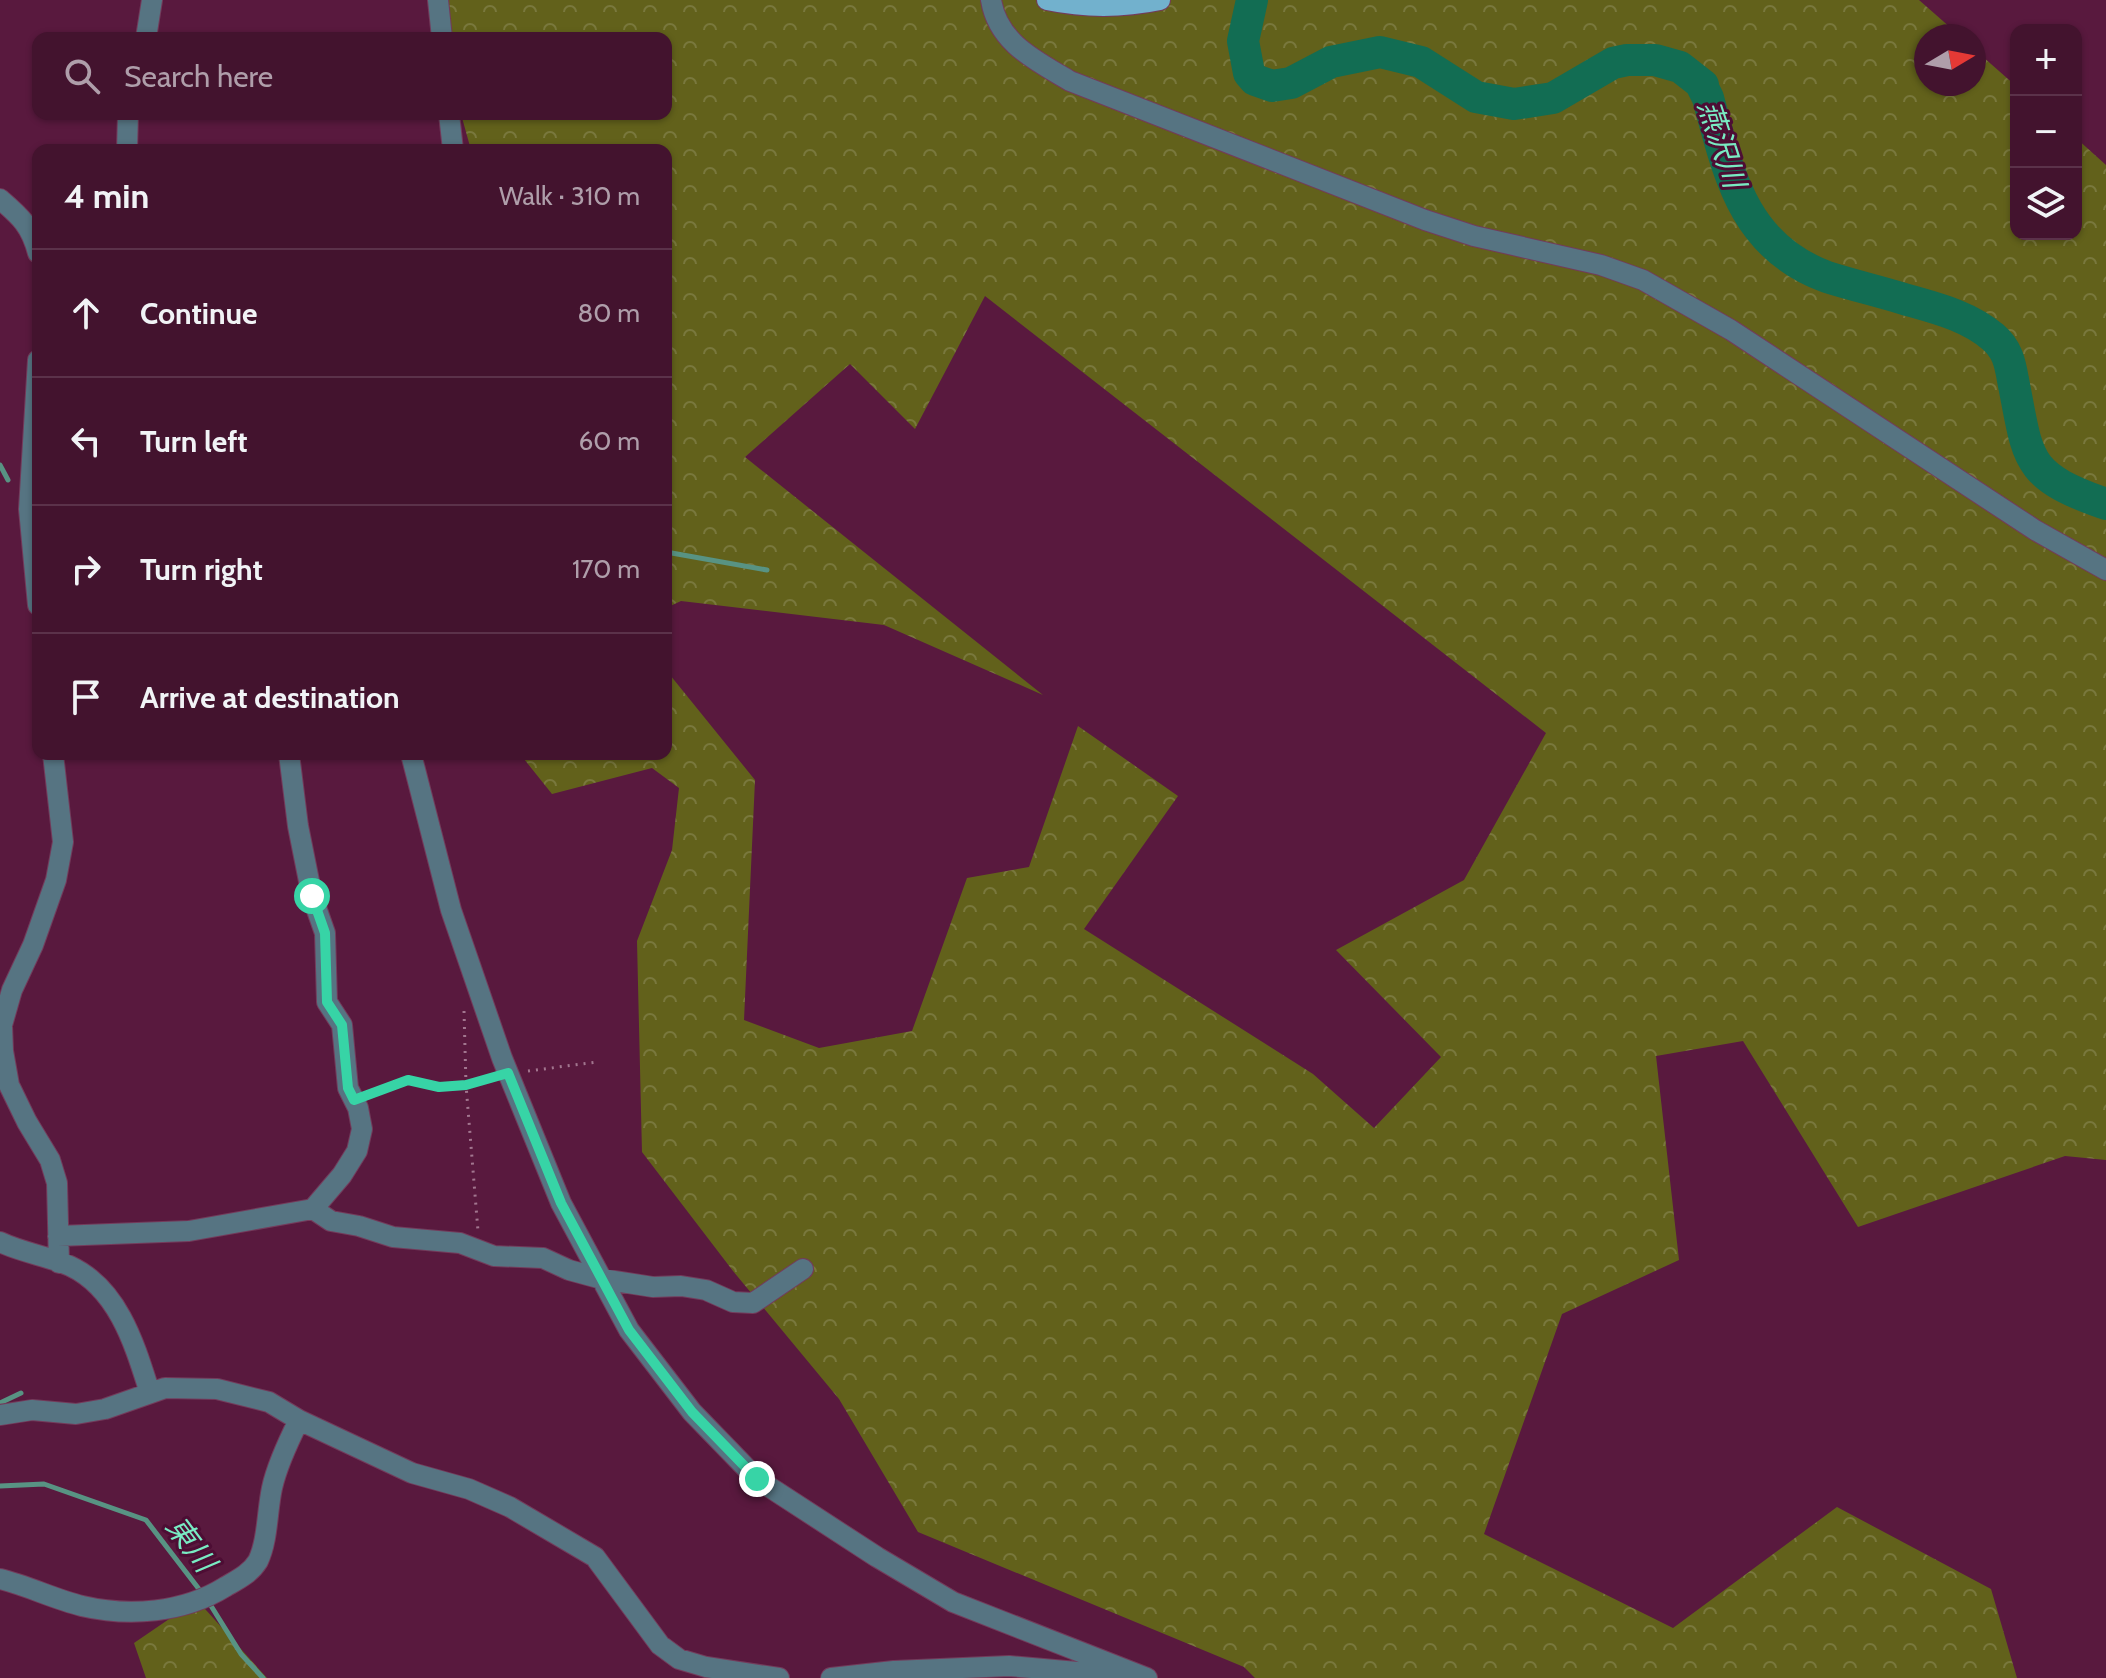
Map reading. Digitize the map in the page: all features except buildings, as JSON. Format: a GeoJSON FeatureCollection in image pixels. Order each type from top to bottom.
{"type":"FeatureCollection","features":[{"type":"Feature","properties":{"kind":"main road"},"geometry":{"type":"LineString","coordinates":[[1047,0],[1098,7],[1129,6],[1160,0]]}},
{"type":"Feature","properties":{"kind":"street"},"geometry":{"type":"LineString","coordinates":[[147,32],[152,0]]}},
{"type":"Feature","properties":{"kind":"street"},"geometry":{"type":"LineString","coordinates":[[438,0],[441,32]]}},
{"type":"Feature","properties":{"kind":"street"},"geometry":{"type":"LineString","coordinates":[[991,0],[993,16],[1006,38],[1024,53],[1070,81],[1425,220],[1474,236],[1571,256],[1643,280],[1731,330],[2035,530],[2106,570]]}},
{"type":"Feature","properties":{"kind":"street"},"geometry":{"type":"LineString","coordinates":[[127,144],[128,120]]}},
{"type":"Feature","properties":{"kind":"street"},"geometry":{"type":"LineString","coordinates":[[450,120],[452,144]]}},
{"type":"Feature","properties":{"kind":"street"},"geometry":{"type":"LineString","coordinates":[[0,199],[32,231]]}},
{"type":"Feature","properties":{"kind":"street"},"geometry":{"type":"LineString","coordinates":[[32,470],[29,509],[32,541]]}},
{"type":"Feature","properties":{"kind":"street"},"geometry":{"type":"LineString","coordinates":[[54,760],[63,842],[56,880],[1,1024],[9,1085],[50,1160],[57,1183],[59,1263]]}},
{"type":"Feature","properties":{"kind":"street"},"geometry":{"type":"LineString","coordinates":[[58,1236],[189,1231],[313,1209],[342,1175],[357,1151],[362,1129],[358,1108],[348,1088],[342,1025],[327,1002],[325,933],[312,896],[300,840],[290,760]]}},
{"type":"Feature","properties":{"kind":"street"},"geometry":{"type":"LineString","coordinates":[[413,760],[451,910],[508,1073],[561,1203],[629,1330],[692,1412],[757,1479],[953,1602],[1145,1678]]}},
{"type":"Feature","properties":{"kind":"street"},"geometry":{"type":"LineString","coordinates":[[313,1209],[331,1221],[393,1237],[460,1243],[494,1256],[543,1258],[569,1270],[602,1279],[653,1287],[681,1286],[706,1290],[733,1302],[753,1303],[803,1269]]}},
{"type":"Feature","properties":{"kind":"street"},"geometry":{"type":"LineString","coordinates":[[0,1242],[71,1266],[96,1283],[125,1323],[150,1393]]}},
{"type":"Feature","properties":{"kind":"street"},"geometry":{"type":"LineString","coordinates":[[0,1415],[32,1410],[76,1414],[105,1409],[165,1388],[217,1389],[269,1402],[299,1420],[412,1473],[469,1489],[510,1507],[595,1557],[660,1645],[679,1659],[706,1667],[779,1678]]}},
{"type":"Feature","properties":{"kind":"street"},"geometry":{"type":"LineString","coordinates":[[0,1579],[80,1606],[113,1612],[155,1611],[193,1603],[219,1591],[251,1571],[259,1558],[272,1486],[299,1420]]}},
{"type":"Feature","properties":{"kind":"street"},"geometry":{"type":"LineString","coordinates":[[831,1678],[894,1671],[1009,1666],[1145,1678]]}},
{"type":"Feature","properties":{"kind":"path"},"geometry":{"type":"LineString","coordinates":[[354,1100],[408,1080],[439,1087],[466,1085],[508,1073],[597,1062]]}},
{"type":"Feature","properties":{"kind":"green space"},"geometry":{"type":"Polygon","coordinates":[[[429,0],[1919,0],[1946,24],[1914,24],[1914,96],[1986,96],[1986,60],[2010,81],[2010,240],[2082,240],[2082,143],[2106,165],[2106,1160],[2065,1156],[1858,1227],[1743,1041],[1656,1056],[1679,1260],[1562,1314],[1484,1534],[1673,1628],[1837,1507],[1991,1589],[2017,1678],[1255,1678],[1244,1667],[918,1532],[839,1399],[733,1271],[642,1152],[637,941],[672,850],[679,788],[652,768],[552,794],[525,760],[672,760],[672,677],[755,780],[744,1020],[819,1048],[912,1031],[967,878],[1029,867],[1078,726],[1178,796],[1084,929],[1313,1074],[1374,1128],[1441,1057],[1336,950],[1464,880],[1546,733],[985,296],[915,429],[850,364],[745,457],[1043,695],[884,625],[681,601],[672,605],[672,144],[469,144],[463,120],[672,120],[672,32],[438,32],[429,0]]]}},
{"type":"Feature","properties":{"kind":"green space"},"geometry":{"type":"Polygon","coordinates":[[[197,1600],[267,1678],[146,1678],[134,1643],[197,1600]]]}},
{"type":"Feature","properties":{"kind":"waterway","name":"燕沢川"},"geometry":{"type":"LineString","coordinates":[[1252,0],[1243,41],[1249,73],[1255,80],[1272,86],[1291,83],[1331,62],[1380,52],[1421,62],[1476,97],[1514,104],[1553,98],[1613,63],[1655,60],[1680,67],[1703,85],[1724,154],[1744,205],[1776,247],[1799,264],[1827,277],[1950,313],[1983,329],[2005,351],[2023,429],[2034,461],[2059,484],[2106,504]]}},
{"type":"Feature","properties":{"kind":"waterway"},"geometry":{"type":"LineString","coordinates":[[0,465],[8,480]]}},
{"type":"Feature","properties":{"kind":"waterway"},"geometry":{"type":"LineString","coordinates":[[672,553],[767,570]]}},
{"type":"Feature","properties":{"kind":"waterway"},"geometry":{"type":"LineString","coordinates":[[0,1403],[21,1393]]}},
{"type":"Feature","properties":{"kind":"waterway","name":"東川"},"geometry":{"type":"LineString","coordinates":[[0,1486],[44,1484],[146,1520],[202,1593]]}},
{"type":"Feature","properties":{"kind":"waterway","name":"東川"},"geometry":{"type":"LineString","coordinates":[[208,1601],[241,1654],[263,1678]]}},
{"type":"Feature","properties":{"kind":"route"},"geometry":{"type":"LineString","coordinates":[[312,896],[325,933],[327,1002],[342,1025],[348,1088],[354,1100],[408,1080],[439,1087],[466,1085],[508,1073],[561,1203],[629,1330],[692,1412],[757,1479]]}}]}
